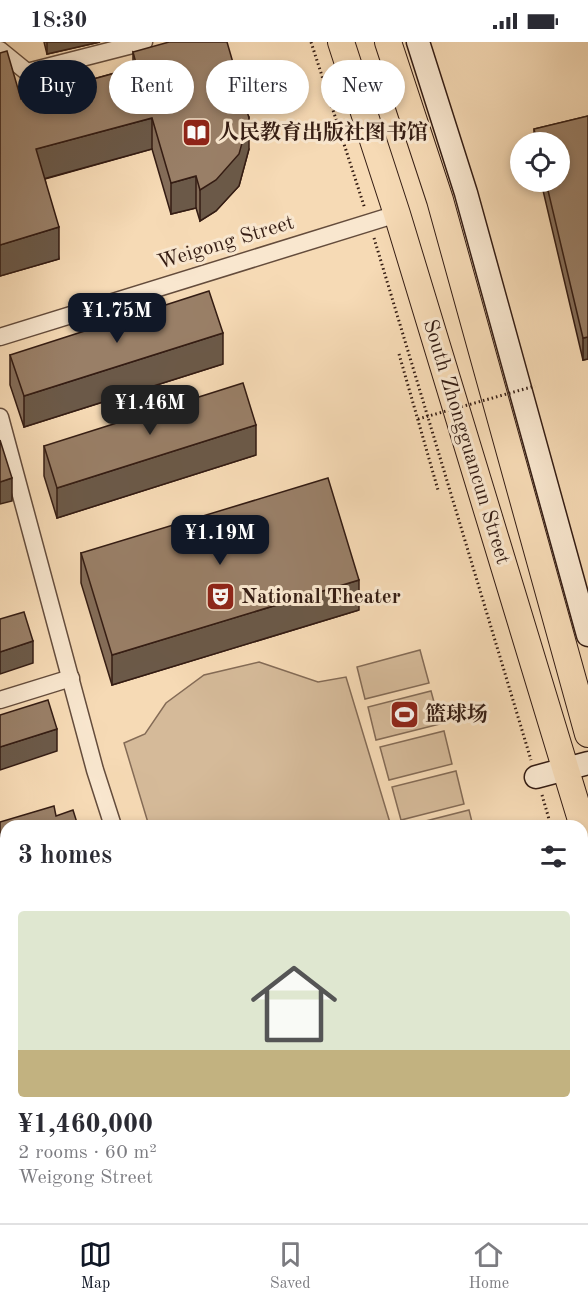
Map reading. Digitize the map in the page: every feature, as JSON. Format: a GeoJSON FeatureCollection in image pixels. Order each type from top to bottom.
{"type":"FeatureCollection","features":[{"type":"Feature","properties":{"kind":"main road","name":"South Zhongguancun Street"},"geometry":{"type":"LineString","coordinates":[[341,42],[577,766],[585,820]]}},
{"type":"Feature","properties":{"kind":"main road","name":"South Zhongguancun Street"},"geometry":{"type":"LineString","coordinates":[[388,42],[440,200],[588,734]]}},
{"type":"Feature","properties":{"kind":"street"},"geometry":{"type":"LineString","coordinates":[[0,50],[27,72],[144,42]]}},
{"type":"Feature","properties":{"kind":"street"},"geometry":{"type":"LineString","coordinates":[[418,42],[466,192],[588,635]]}},
{"type":"Feature","properties":{"kind":"street","name":"Weigong Street"},"geometry":{"type":"LineString","coordinates":[[0,337],[397,214]]}},
{"type":"Feature","properties":{"kind":"street"},"geometry":{"type":"LineString","coordinates":[[0,417],[111,820]]}},
{"type":"Feature","properties":{"kind":"street"},"geometry":{"type":"LineString","coordinates":[[0,700],[71,678]]}},
{"type":"Feature","properties":{"kind":"street"},"geometry":{"type":"LineString","coordinates":[[536,777],[577,766]]}},
{"type":"Feature","properties":{"kind":"path"},"geometry":{"type":"LineString","coordinates":[[311,42],[369,223],[549,820]]}},
{"type":"Feature","properties":{"kind":"path"},"geometry":{"type":"LineString","coordinates":[[399,354],[438,490]]}},
{"type":"Feature","properties":{"kind":"path"},"geometry":{"type":"LineString","coordinates":[[418,419],[535,386]]}},
{"type":"Feature","properties":{"kind":"shaded area","name":"篮球场"},"geometry":{"type":"Polygon","coordinates":[[[420,650],[429,683],[365,699],[357,667],[420,650]]]}},
{"type":"Feature","properties":{"kind":"shaded area"},"geometry":{"type":"Polygon","coordinates":[[[259,662],[318,682],[346,677],[389,820],[147,820],[124,743],[145,734],[166,703],[204,675],[259,662]]]}},
{"type":"Feature","properties":{"kind":"shaded area","name":"篮球场"},"geometry":{"type":"Polygon","coordinates":[[[431,691],[440,724],[376,740],[368,707],[431,691]]]}},
{"type":"Feature","properties":{"kind":"shaded area","name":"篮球场"},"geometry":{"type":"Polygon","coordinates":[[[444,731],[452,764],[389,780],[380,747],[444,731]]]}},
{"type":"Feature","properties":{"kind":"shaded area","name":"篮球场"},"geometry":{"type":"Polygon","coordinates":[[[456,771],[464,804],[401,820],[392,787],[456,771]]]}},
{"type":"Feature","properties":{"kind":"shaded area"},"geometry":{"type":"Polygon","coordinates":[[[469,810],[472,820],[430,820],[469,810]]]}},
{"type":"Feature","properties":{"kind":"building"},"geometry":{"type":"Polygon","coordinates":[[[169,42],[227,42],[232,60],[206,60],[206,114],[248,114],[249,118],[239,154],[216,180],[200,190],[196,176],[171,183],[152,118],[36,149],[59,227],[0,245],[0,53],[7,51],[18,89],[18,114],[97,114],[97,78],[109,75],[109,114],[194,114],[194,60],[135,60],[133,52],[169,42]]]}},
{"type":"Feature","properties":{"kind":"building"},"geometry":{"type":"Polygon","coordinates":[[[588,116],[588,337],[583,338],[548,192],[570,192],[570,132],[535,132],[534,129],[588,116]]]}},
{"type":"Feature","properties":{"kind":"building"},"geometry":{"type":"Polygon","coordinates":[[[209,291],[223,333],[24,396],[10,355],[209,291]]]}},
{"type":"Feature","properties":{"kind":"building"},"geometry":{"type":"Polygon","coordinates":[[[243,383],[256,425],[57,488],[44,446],[243,383]]]}},
{"type":"Feature","properties":{"kind":"building"},"geometry":{"type":"Polygon","coordinates":[[[0,440],[12,478],[0,482],[0,440]]]}},
{"type":"Feature","properties":{"kind":"building","name":"National Theater"},"geometry":{"type":"Polygon","coordinates":[[[328,478],[359,580],[112,655],[81,553],[328,478]]]}},
{"type":"Feature","properties":{"kind":"building"},"geometry":{"type":"Polygon","coordinates":[[[24,612],[33,641],[0,652],[0,619],[24,612]]]}},
{"type":"Feature","properties":{"kind":"building"},"geometry":{"type":"Polygon","coordinates":[[[48,700],[57,729],[0,747],[0,715],[48,700]]]}},
{"type":"Feature","properties":{"kind":"building"},"geometry":{"type":"Polygon","coordinates":[[[54,806],[56,816],[73,810],[76,820],[7,820],[54,806]]]}},
{"type":"Feature","properties":{"kind":"place","name":"人民教育出版社图书馆"},"geometry":{"type":"Point","coordinates":[197,133]}},
{"type":"Feature","properties":{"kind":"place","name":"National Theater"},"geometry":{"type":"Point","coordinates":[220,597]}},
{"type":"Feature","properties":{"kind":"place","name":"篮球场"},"geometry":{"type":"Point","coordinates":[404,715]}}]}
